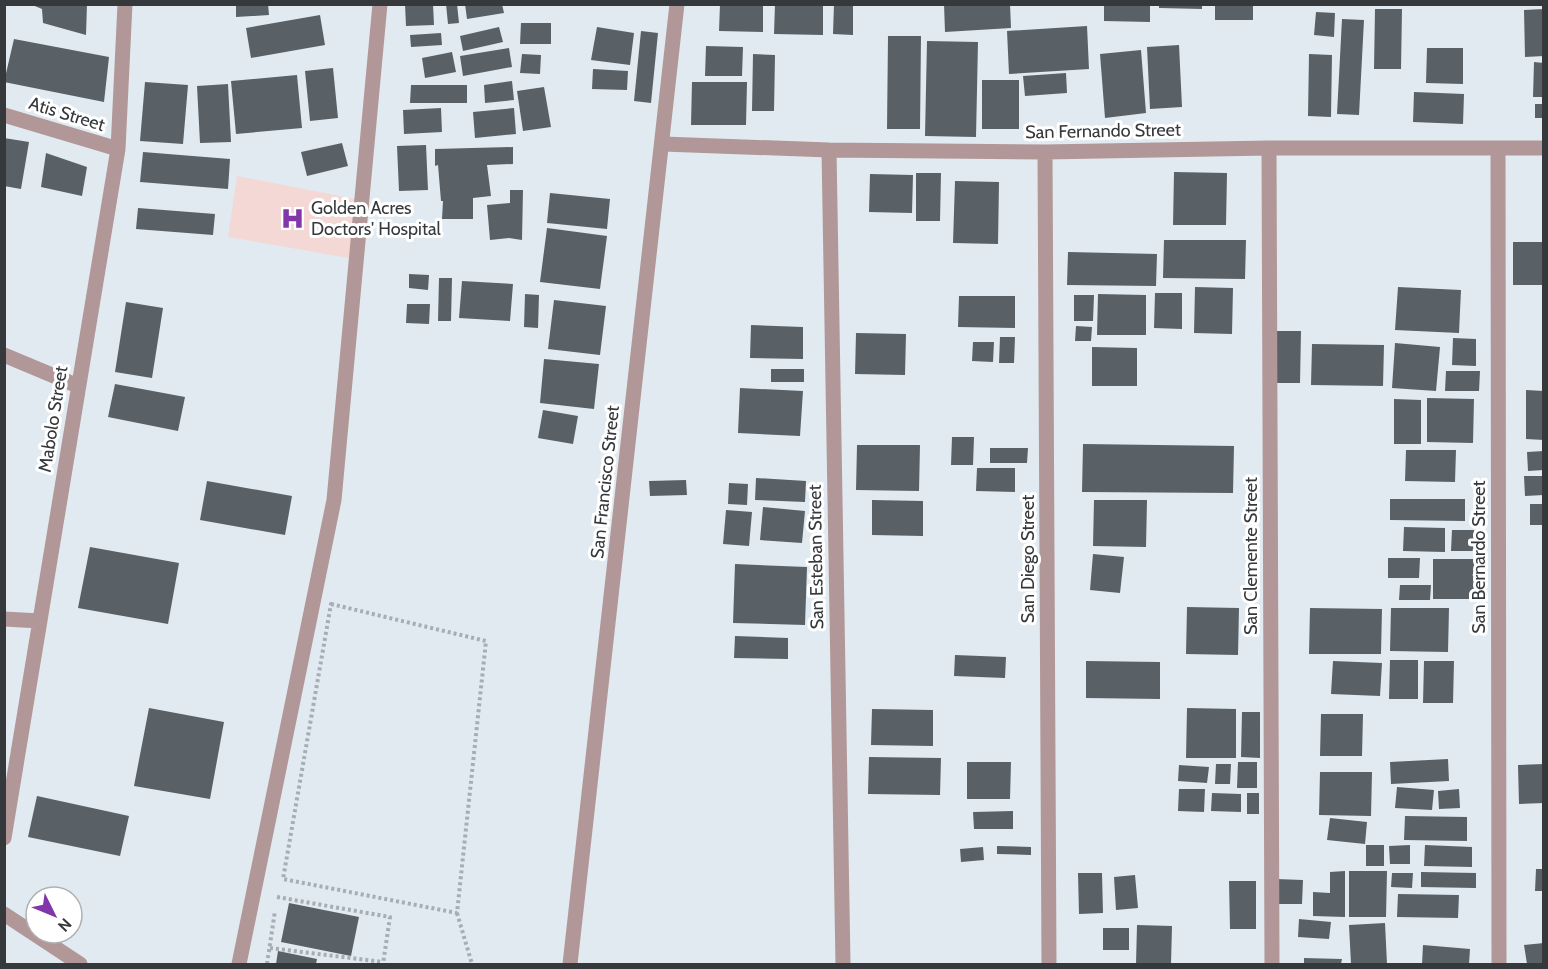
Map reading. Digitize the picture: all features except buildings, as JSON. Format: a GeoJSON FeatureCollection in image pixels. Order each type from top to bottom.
{"type":"FeatureCollection","features":[{"type":"Feature","properties":{"kind":"street","name":"Mabolo Street"},"geometry":{"type":"LineString","coordinates":[[4,838],[118,149],[125,4]]}},
{"type":"Feature","properties":{"kind":"street"},"geometry":{"type":"LineString","coordinates":[[239,964],[334,500],[380,4]]}},
{"type":"Feature","properties":{"kind":"street","name":"San Francisco Street"},"geometry":{"type":"LineString","coordinates":[[570,964],[677,4]]}},
{"type":"Feature","properties":{"kind":"street","name":"Atis Street"},"geometry":{"type":"LineString","coordinates":[[4,115],[118,149]]}},
{"type":"Feature","properties":{"kind":"street","name":"San Fernando Street"},"geometry":{"type":"LineString","coordinates":[[663,144],[829,150],[1045,152],[1269,148],[1544,148]]}},
{"type":"Feature","properties":{"kind":"street","name":"San Clemente Street"},"geometry":{"type":"LineString","coordinates":[[1269,148],[1272,964]]}},
{"type":"Feature","properties":{"kind":"street","name":"San Bernardo Street"},"geometry":{"type":"LineString","coordinates":[[1498,148],[1499,964]]}},
{"type":"Feature","properties":{"kind":"street","name":"San Esteban Street"},"geometry":{"type":"LineString","coordinates":[[829,150],[843,964]]}},
{"type":"Feature","properties":{"kind":"street","name":"San Diego Street"},"geometry":{"type":"LineString","coordinates":[[1045,152],[1050,964]]}},
{"type":"Feature","properties":{"kind":"street"},"geometry":{"type":"LineString","coordinates":[[4,354],[78,386]]}},
{"type":"Feature","properties":{"kind":"street"},"geometry":{"type":"LineString","coordinates":[[4,619],[40,621]]}},
{"type":"Feature","properties":{"kind":"street"},"geometry":{"type":"LineString","coordinates":[[4,914],[80,964]]}},
{"type":"Feature","properties":{"kind":"path"},"geometry":{"type":"LineString","coordinates":[[457,913],[283,879],[331,604],[486,641],[457,913],[472,964]]}},
{"type":"Feature","properties":{"kind":"path"},"geometry":{"type":"LineString","coordinates":[[267,964],[277,896],[390,917],[383,963],[270,948]]}},
{"type":"Feature","properties":{"kind":"shaded area","name":"Golden Acres Doctors' Hospital"},"geometry":{"type":"Polygon","coordinates":[[[237,176],[356,199],[349,258],[228,237],[237,176]]]}},
{"type":"Feature","properties":{"kind":"place","name":"Golden Acres Doctors' Hospital"},"geometry":{"type":"Point","coordinates":[293,218]}}]}
